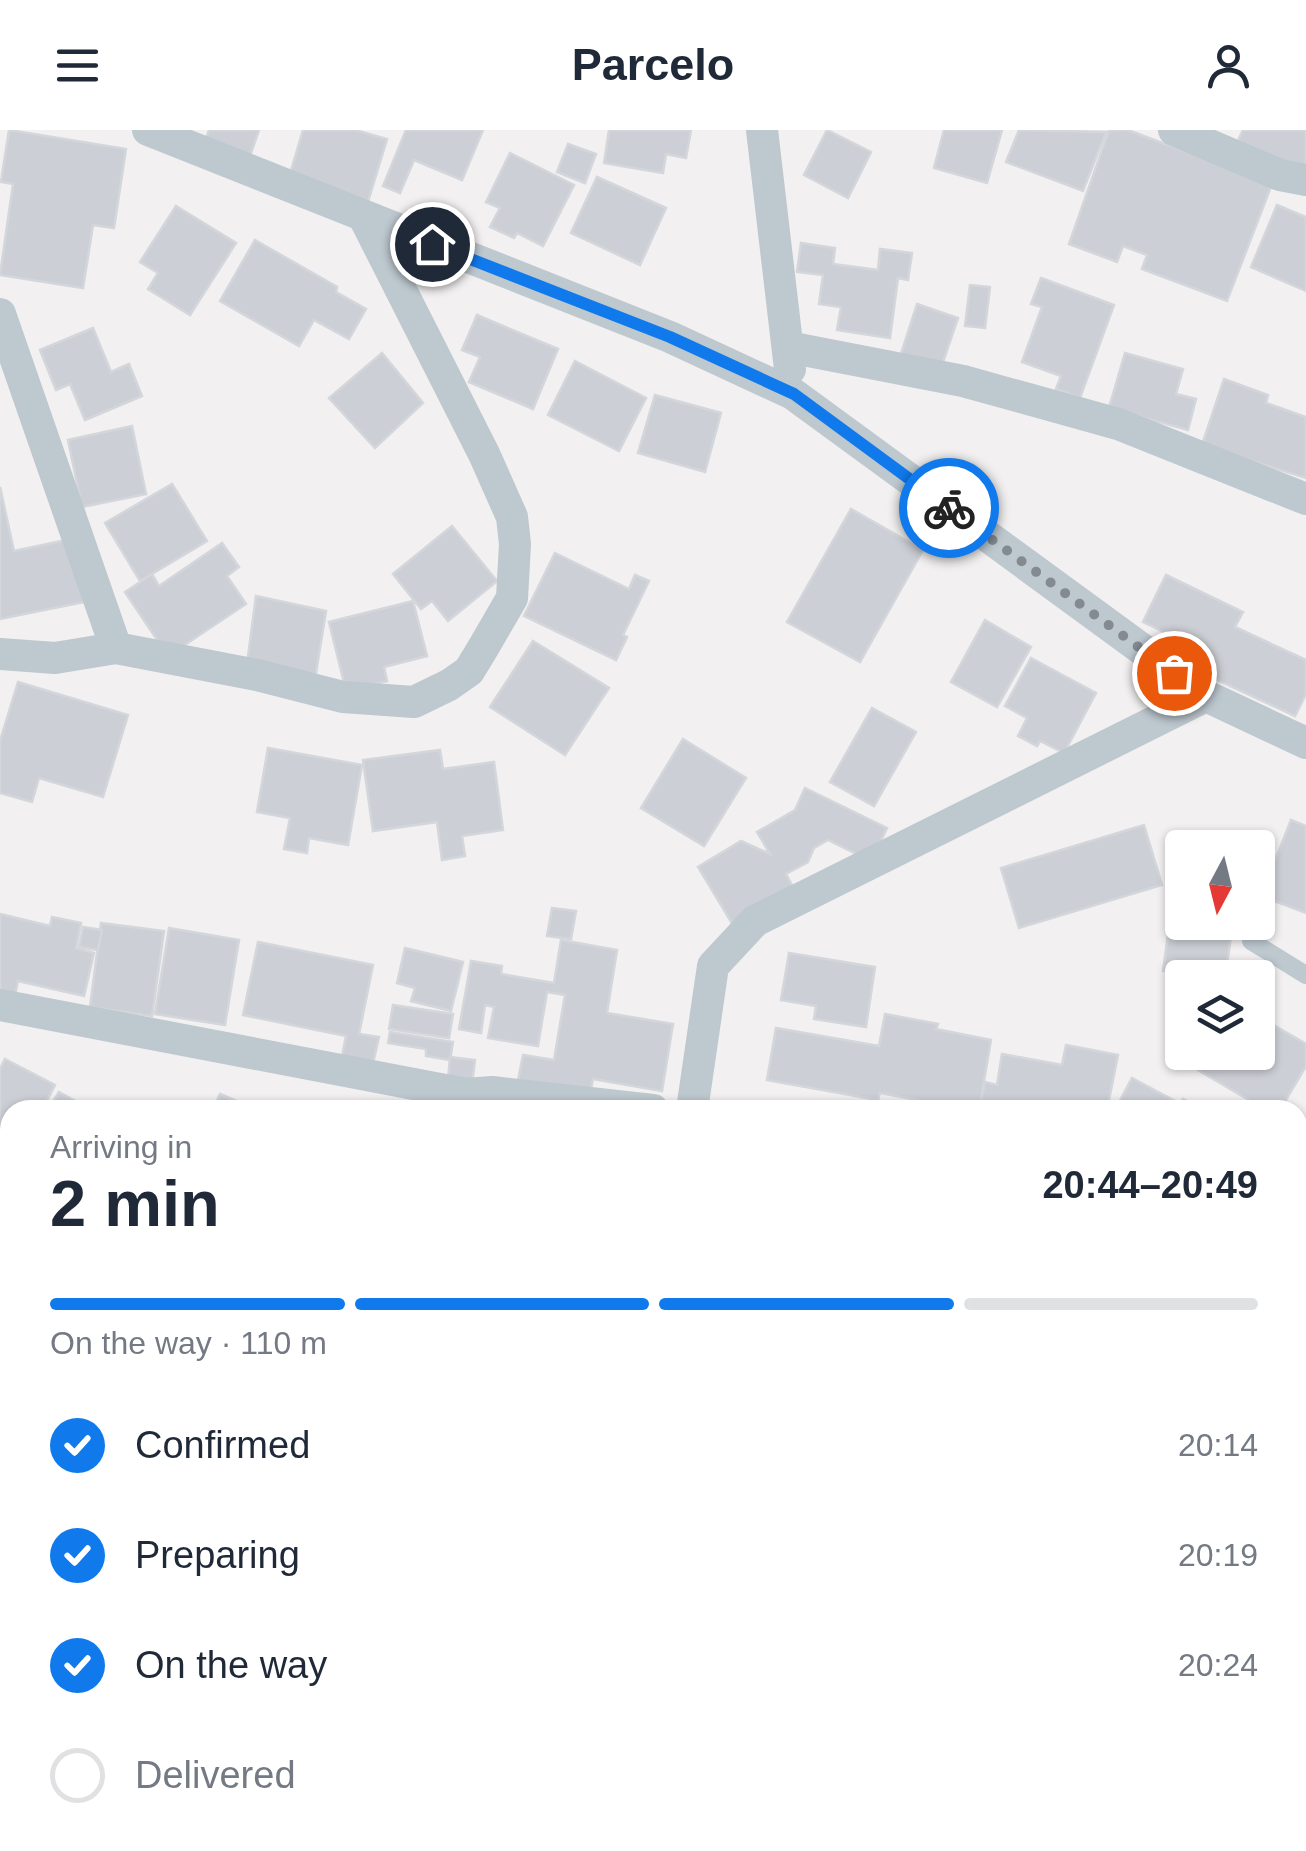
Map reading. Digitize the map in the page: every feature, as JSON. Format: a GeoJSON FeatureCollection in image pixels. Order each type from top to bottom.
{"type":"FeatureCollection","features":[{"type":"Feature","properties":{"kind":"street"},"geometry":{"type":"LineString","coordinates":[[148,130],[670,337],[794,394],[1206,696],[1306,743]]}},
{"type":"Feature","properties":{"kind":"street"},"geometry":{"type":"LineString","coordinates":[[762,130],[794,394]]}},
{"type":"Feature","properties":{"kind":"street"},"geometry":{"type":"LineString","coordinates":[[1174,130],[1280,175],[1306,180]]}},
{"type":"Feature","properties":{"kind":"street"},"geometry":{"type":"LineString","coordinates":[[0,654],[55,658],[116,648],[343,697],[414,702],[469,671],[512,598],[512,517],[364,217]]}},
{"type":"Feature","properties":{"kind":"street"},"geometry":{"type":"LineString","coordinates":[[0,314],[116,648]]}},
{"type":"Feature","properties":{"kind":"street"},"geometry":{"type":"LineString","coordinates":[[788,347],[963,381],[1118,424],[1306,499]]}},
{"type":"Feature","properties":{"kind":"street"},"geometry":{"type":"LineString","coordinates":[[693,1100],[713,966],[755,921],[1206,696]]}},
{"type":"Feature","properties":{"kind":"street"},"geometry":{"type":"LineString","coordinates":[[0,1004],[466,1094],[492,1092],[564,1100]]}},
{"type":"Feature","properties":{"kind":"lane"},"geometry":{"type":"LineString","coordinates":[[1251,941],[1306,975]]}},
{"type":"Feature","properties":{"kind":"building"},"geometry":{"type":"Polygon","coordinates":[[[9,130],[126,149],[114,228],[93,225],[83,288],[0,275],[13,184],[1,182],[9,130]]]}},
{"type":"Feature","properties":{"kind":"building"},"geometry":{"type":"Polygon","coordinates":[[[209,130],[259,130],[250,156],[205,141],[209,130]]]}},
{"type":"Feature","properties":{"kind":"building"},"geometry":{"type":"Polygon","coordinates":[[[303,130],[355,130],[387,139],[367,205],[288,181],[303,130]]]}},
{"type":"Feature","properties":{"kind":"building"},"geometry":{"type":"Polygon","coordinates":[[[406,130],[483,130],[462,180],[414,160],[400,193],[383,186],[406,130]]]}},
{"type":"Feature","properties":{"kind":"building"},"geometry":{"type":"Polygon","coordinates":[[[609,130],[691,130],[686,158],[666,154],[663,173],[604,163],[609,130]]]}},
{"type":"Feature","properties":{"kind":"building"},"geometry":{"type":"Polygon","coordinates":[[[827,130],[871,152],[848,198],[804,175],[827,130]]]}},
{"type":"Feature","properties":{"kind":"building"},"geometry":{"type":"Polygon","coordinates":[[[944,130],[1002,130],[987,183],[934,168],[944,130]]]}},
{"type":"Feature","properties":{"kind":"building"},"geometry":{"type":"Polygon","coordinates":[[[1019,130],[1106,132],[1083,191],[1006,162],[1019,130]]]}},
{"type":"Feature","properties":{"kind":"building"},"geometry":{"type":"Polygon","coordinates":[[[1109,130],[1128,130],[1272,184],[1227,301],[1142,269],[1147,255],[1123,246],[1117,262],[1069,244],[1109,130]]]}},
{"type":"Feature","properties":{"kind":"building"},"geometry":{"type":"Polygon","coordinates":[[[1243,130],[1306,130],[1306,164],[1301,174],[1237,143],[1243,130]]]}},
{"type":"Feature","properties":{"kind":"building"},"geometry":{"type":"Polygon","coordinates":[[[568,144],[596,154],[585,183],[557,172],[568,144]]]}},
{"type":"Feature","properties":{"kind":"building"},"geometry":{"type":"Polygon","coordinates":[[[510,153],[574,185],[543,246],[517,233],[514,238],[490,227],[500,208],[486,202],[510,153]]]}},
{"type":"Feature","properties":{"kind":"building"},"geometry":{"type":"Polygon","coordinates":[[[597,177],[666,208],[640,265],[571,233],[597,177]]]}},
{"type":"Feature","properties":{"kind":"building"},"geometry":{"type":"Polygon","coordinates":[[[1277,205],[1306,217],[1306,291],[1251,267],[1277,205]]]}},
{"type":"Feature","properties":{"kind":"building"},"geometry":{"type":"Polygon","coordinates":[[[176,206],[236,243],[190,315],[148,289],[158,273],[140,262],[176,206]]]}},
{"type":"Feature","properties":{"kind":"building"},"geometry":{"type":"Polygon","coordinates":[[[255,240],[337,287],[336,292],[366,309],[349,339],[314,320],[299,346],[220,301],[255,240]]]}},
{"type":"Feature","properties":{"kind":"building"},"geometry":{"type":"Polygon","coordinates":[[[801,243],[835,248],[833,264],[878,270],[880,249],[912,253],[908,280],[898,278],[890,338],[837,330],[841,307],[819,304],[823,275],[797,272],[801,243]]]}},
{"type":"Feature","properties":{"kind":"building"},"geometry":{"type":"Polygon","coordinates":[[[1041,278],[1114,305],[1080,398],[1056,389],[1061,376],[1022,362],[1042,307],[1031,304],[1041,278]]]}},
{"type":"Feature","properties":{"kind":"building"},"geometry":{"type":"Polygon","coordinates":[[[970,285],[990,287],[985,328],[965,326],[970,285]]]}},
{"type":"Feature","properties":{"kind":"building"},"geometry":{"type":"Polygon","coordinates":[[[917,304],[958,318],[939,374],[899,360],[917,304]]]}},
{"type":"Feature","properties":{"kind":"building"},"geometry":{"type":"Polygon","coordinates":[[[477,315],[558,349],[533,409],[469,382],[480,357],[462,350],[477,315]]]}},
{"type":"Feature","properties":{"kind":"building"},"geometry":{"type":"Polygon","coordinates":[[[93,328],[111,372],[129,364],[142,396],[85,420],[70,384],[56,390],[40,350],[93,328]]]}},
{"type":"Feature","properties":{"kind":"building"},"geometry":{"type":"Polygon","coordinates":[[[382,353],[423,403],[375,448],[329,398],[382,353]]]}},
{"type":"Feature","properties":{"kind":"building"},"geometry":{"type":"Polygon","coordinates":[[[1125,353],[1183,369],[1176,394],[1196,399],[1188,430],[1109,408],[1125,353]]]}},
{"type":"Feature","properties":{"kind":"building"},"geometry":{"type":"Polygon","coordinates":[[[575,361],[646,398],[619,451],[548,415],[575,361]]]}},
{"type":"Feature","properties":{"kind":"building"},"geometry":{"type":"Polygon","coordinates":[[[1224,379],[1268,395],[1266,403],[1306,417],[1306,478],[1202,445],[1224,379]]]}},
{"type":"Feature","properties":{"kind":"building"},"geometry":{"type":"Polygon","coordinates":[[[655,395],[721,413],[705,472],[638,453],[655,395]]]}},
{"type":"Feature","properties":{"kind":"building"},"geometry":{"type":"Polygon","coordinates":[[[132,426],[146,494],[82,507],[68,440],[132,426]]]}},
{"type":"Feature","properties":{"kind":"building"},"geometry":{"type":"Polygon","coordinates":[[[172,484],[207,541],[140,581],[105,523],[172,484]]]}},
{"type":"Feature","properties":{"kind":"building"},"geometry":{"type":"Polygon","coordinates":[[[0,487],[14,551],[71,539],[84,602],[0,619],[0,487]]]}},
{"type":"Feature","properties":{"kind":"building"},"geometry":{"type":"Polygon","coordinates":[[[851,509],[923,550],[860,662],[787,622],[851,509]]]}},
{"type":"Feature","properties":{"kind":"building"},"geometry":{"type":"Polygon","coordinates":[[[452,526],[497,581],[448,621],[432,601],[421,609],[393,574],[452,526]]]}},
{"type":"Feature","properties":{"kind":"building"},"geometry":{"type":"Polygon","coordinates":[[[222,543],[239,567],[227,576],[246,604],[168,656],[125,592],[152,574],[159,586],[222,543]]]}},
{"type":"Feature","properties":{"kind":"building"},"geometry":{"type":"Polygon","coordinates":[[[555,553],[629,589],[635,575],[649,581],[623,635],[627,637],[616,660],[524,616],[555,553]]]}},
{"type":"Feature","properties":{"kind":"building"},"geometry":{"type":"Polygon","coordinates":[[[1166,575],[1243,612],[1235,627],[1306,660],[1306,694],[1295,716],[1174,660],[1183,641],[1143,622],[1166,575]]]}},
{"type":"Feature","properties":{"kind":"building"},"geometry":{"type":"Polygon","coordinates":[[[256,596],[326,611],[315,679],[247,664],[256,596]]]}},
{"type":"Feature","properties":{"kind":"building"},"geometry":{"type":"Polygon","coordinates":[[[413,601],[427,656],[384,667],[387,681],[346,691],[329,622],[413,601]]]}},
{"type":"Feature","properties":{"kind":"building"},"geometry":{"type":"Polygon","coordinates":[[[985,620],[1031,647],[997,707],[951,682],[985,620]]]}},
{"type":"Feature","properties":{"kind":"building"},"geometry":{"type":"Polygon","coordinates":[[[533,641],[609,688],[565,755],[490,707],[533,641]]]}},
{"type":"Feature","properties":{"kind":"building"},"geometry":{"type":"Polygon","coordinates":[[[1031,658],[1096,693],[1064,753],[1018,736],[1027,718],[1005,706],[1031,658]]]}},
{"type":"Feature","properties":{"kind":"building"},"geometry":{"type":"Polygon","coordinates":[[[18,682],[128,715],[103,797],[39,778],[32,802],[0,793],[0,741],[18,682]]]}},
{"type":"Feature","properties":{"kind":"building"},"geometry":{"type":"Polygon","coordinates":[[[872,708],[916,732],[874,806],[830,782],[872,708]]]}},
{"type":"Feature","properties":{"kind":"building"},"geometry":{"type":"Polygon","coordinates":[[[683,739],[746,778],[704,846],[641,808],[683,739]]]}},
{"type":"Feature","properties":{"kind":"building"},"geometry":{"type":"Polygon","coordinates":[[[268,748],[362,765],[348,845],[309,838],[307,853],[284,849],[290,818],[257,812],[268,748]]]}},
{"type":"Feature","properties":{"kind":"building"},"geometry":{"type":"Polygon","coordinates":[[[440,750],[443,769],[494,762],[503,830],[462,836],[465,856],[442,860],[437,822],[373,831],[363,760],[440,750]]]}},
{"type":"Feature","properties":{"kind":"building"},"geometry":{"type":"Polygon","coordinates":[[[805,788],[887,828],[871,861],[828,840],[814,848],[808,862],[786,874],[794,889],[733,925],[698,867],[741,841],[770,854],[757,832],[795,810],[805,788]]]}},
{"type":"Feature","properties":{"kind":"building"},"geometry":{"type":"Polygon","coordinates":[[[1291,820],[1306,826],[1306,913],[1275,901],[1275,861],[1291,820]]]}},
{"type":"Feature","properties":{"kind":"building"},"geometry":{"type":"Polygon","coordinates":[[[1144,825],[1162,885],[1019,928],[1001,868],[1144,825]]]}},
{"type":"Feature","properties":{"kind":"building"},"geometry":{"type":"Polygon","coordinates":[[[552,908],[576,911],[571,939],[547,936],[552,908]]]}},
{"type":"Feature","properties":{"kind":"building"},"geometry":{"type":"Polygon","coordinates":[[[0,914],[50,926],[52,917],[81,923],[76,948],[94,953],[84,996],[18,981],[13,1005],[0,1002],[0,914]]]}},
{"type":"Feature","properties":{"kind":"building"},"geometry":{"type":"Polygon","coordinates":[[[101,923],[164,931],[152,1016],[90,1007],[101,923]]]}},
{"type":"Feature","properties":{"kind":"building"},"geometry":{"type":"Polygon","coordinates":[[[83,927],[102,930],[98,950],[79,947],[83,927]]]}},
{"type":"Feature","properties":{"kind":"building"},"geometry":{"type":"Polygon","coordinates":[[[169,928],[239,940],[225,1025],[155,1014],[169,928]]]}},
{"type":"Feature","properties":{"kind":"building"},"geometry":{"type":"Polygon","coordinates":[[[561,940],[617,950],[607,1013],[673,1024],[662,1091],[593,1079],[589,1098],[517,1086],[523,1055],[554,1060],[565,995],[547,992],[538,1046],[488,1038],[494,1007],[485,1005],[481,1033],[459,1029],[471,961],[502,966],[501,974],[554,983],[561,940]]]}},
{"type":"Feature","properties":{"kind":"building"},"geometry":{"type":"Polygon","coordinates":[[[1167,940],[1230,940],[1228,960],[1165,960],[1163,971],[1167,940]]]}},
{"type":"Feature","properties":{"kind":"building"},"geometry":{"type":"Polygon","coordinates":[[[258,942],[373,965],[359,1034],[379,1037],[371,1072],[340,1066],[346,1036],[243,1015],[258,942]]]}},
{"type":"Feature","properties":{"kind":"building"},"geometry":{"type":"Polygon","coordinates":[[[405,948],[463,962],[451,1011],[411,1001],[415,988],[397,983],[405,948]]]}},
{"type":"Feature","properties":{"kind":"building"},"geometry":{"type":"Polygon","coordinates":[[[789,953],[875,967],[866,1027],[814,1019],[816,1006],[781,1000],[789,953]]]}},
{"type":"Feature","properties":{"kind":"building"},"geometry":{"type":"Polygon","coordinates":[[[393,1005],[453,1014],[449,1038],[389,1029],[393,1005]]]}},
{"type":"Feature","properties":{"kind":"building"},"geometry":{"type":"Polygon","coordinates":[[[885,1014],[991,1040],[981,1100],[918,1100],[880,1093],[878,1100],[767,1080],[776,1028],[879,1046],[885,1014]]]}},
{"type":"Feature","properties":{"kind":"building"},"geometry":{"type":"Polygon","coordinates":[[[1275,1026],[1306,1044],[1306,1066],[1286,1100],[1249,1100],[1198,1070],[1275,1070],[1275,1026]]]}},
{"type":"Feature","properties":{"kind":"building"},"geometry":{"type":"Polygon","coordinates":[[[390,1032],[453,1042],[450,1060],[426,1056],[426,1049],[388,1043],[390,1032]]]}},
{"type":"Feature","properties":{"kind":"building"},"geometry":{"type":"Polygon","coordinates":[[[1066,1045],[1118,1055],[1109,1100],[981,1100],[985,1082],[997,1085],[1002,1054],[1062,1065],[1066,1045]]]}},
{"type":"Feature","properties":{"kind":"building"},"geometry":{"type":"Polygon","coordinates":[[[450,1057],[475,1060],[472,1084],[448,1081],[450,1057]]]}},
{"type":"Feature","properties":{"kind":"building"},"geometry":{"type":"Polygon","coordinates":[[[5,1059],[55,1085],[47,1100],[0,1100],[0,1069],[5,1059]]]}},
{"type":"Feature","properties":{"kind":"building"},"geometry":{"type":"Polygon","coordinates":[[[1132,1078],[1173,1100],[1120,1100],[1132,1078]]]}},
{"type":"Feature","properties":{"kind":"building"},"geometry":{"type":"Polygon","coordinates":[[[59,1092],[74,1100],[54,1100],[59,1092]]]}},
{"type":"Feature","properties":{"kind":"way so far"},"geometry":{"type":"LineString","coordinates":[[949,508],[1174,673]]}},
{"type":"Feature","properties":{"kind":"route"},"geometry":{"type":"LineString","coordinates":[[432,244],[670,337],[794,394],[949,508]]}}]}
